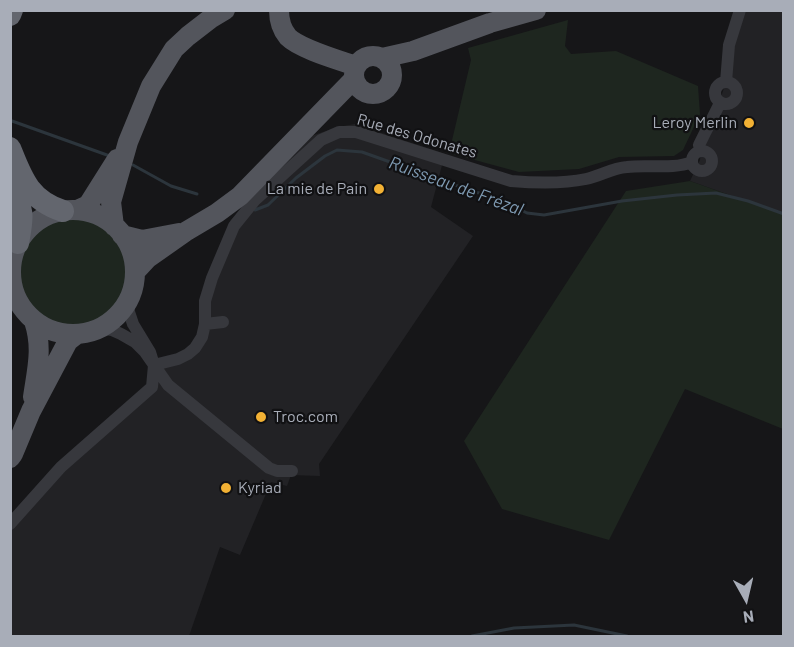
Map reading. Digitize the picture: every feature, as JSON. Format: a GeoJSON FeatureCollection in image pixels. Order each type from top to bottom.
{"type":"FeatureCollection","features":[{"type":"Feature","properties":{"kind":"highway"},"geometry":{"type":"LineString","coordinates":[[10,15],[12,10]]}},
{"type":"Feature","properties":{"kind":"highway"},"geometry":{"type":"LineString","coordinates":[[10,148],[34,195],[43,203],[70,211]]}},
{"type":"Feature","properties":{"kind":"highway"},"geometry":{"type":"LineString","coordinates":[[10,189],[15,195],[23,216],[18,243]]}},
{"type":"Feature","properties":{"kind":"main road"},"geometry":{"type":"LineString","coordinates":[[128,142],[87,205],[49,215],[37,222],[26,231],[13,254],[11,267],[14,301],[34,321],[55,332],[77,334],[99,328],[116,317],[128,300],[135,272],[132,253],[118,231],[111,202],[128,142],[151,86],[174,49],[210,19],[225,10]]}},
{"type":"Feature","properties":{"kind":"main road"},"geometry":{"type":"LineString","coordinates":[[135,272],[148,258],[240,196],[330,103],[358,79],[362,59],[374,56],[387,65],[391,78],[386,88],[374,94],[358,79],[288,37],[279,21],[279,10]]}},
{"type":"Feature","properties":{"kind":"main road"},"geometry":{"type":"LineString","coordinates":[[387,65],[413,51],[490,23],[536,10]]}},
{"type":"Feature","properties":{"kind":"main road"},"geometry":{"type":"LineString","coordinates":[[70,211],[96,215],[118,231],[142,240],[185,232]]}},
{"type":"Feature","properties":{"kind":"main road"},"geometry":{"type":"LineString","coordinates":[[31,411],[40,348],[34,321]]}},
{"type":"Feature","properties":{"kind":"main road"},"geometry":{"type":"LineString","coordinates":[[10,458],[14,454],[31,411],[69,341],[77,334]]}},
{"type":"Feature","properties":{"kind":"street"},"geometry":{"type":"LineString","coordinates":[[701,151],[699,145],[720,103],[729,104],[737,95],[734,86],[726,82],[729,45],[740,10]]}},
{"type":"Feature","properties":{"kind":"street","name":"Rue des Odonates"},"geometry":{"type":"LineString","coordinates":[[154,365],[188,354],[202,337],[205,324],[205,301],[234,226],[255,200],[303,154],[321,140],[339,132],[356,132],[511,181],[552,182],[586,179],[616,168],[670,166],[692,162]]}},
{"type":"Feature","properties":{"kind":"street"},"geometry":{"type":"LineString","coordinates":[[701,151],[711,155],[712,162],[708,169],[700,171],[693,166],[692,162],[694,155],[701,151]]}},
{"type":"Feature","properties":{"kind":"street"},"geometry":{"type":"LineString","coordinates":[[10,524],[61,467],[152,387],[154,365],[150,352],[133,324],[128,300]]}},
{"type":"Feature","properties":{"kind":"street"},"geometry":{"type":"LineString","coordinates":[[205,324],[223,322]]}},
{"type":"Feature","properties":{"kind":"street"},"geometry":{"type":"LineString","coordinates":[[99,328],[121,334],[135,342],[145,352],[168,385],[268,468],[292,471]]}},
{"type":"Feature","properties":{"kind":"shaded area","name":"Leroy Merlin"},"geometry":{"type":"Polygon","coordinates":[[[740,11],[783,11],[783,214],[690,181],[700,160],[701,151],[711,134],[726,82],[740,11]]]}},
{"type":"Feature","properties":{"kind":"shaded area"},"geometry":{"type":"Polygon","coordinates":[[[568,20],[565,46],[571,54],[616,51],[698,86],[700,114],[683,150],[674,156],[619,157],[579,169],[519,172],[449,153],[471,60],[468,48],[568,20]]]}},
{"type":"Feature","properties":{"kind":"shaded area"},"geometry":{"type":"Polygon","coordinates":[[[355,124],[445,154],[431,207],[473,236],[319,464],[320,476],[291,475],[287,486],[271,482],[240,555],[220,547],[189,636],[11,636],[11,517],[152,387],[154,365],[188,354],[205,317],[234,226],[230,221],[299,144],[311,136],[355,124]]]}},
{"type":"Feature","properties":{"kind":"shaded area"},"geometry":{"type":"Polygon","coordinates":[[[690,181],[783,214],[783,429],[685,389],[609,540],[502,509],[464,441],[626,191],[690,181]]]}},
{"type":"Feature","properties":{"kind":"shaded area"},"geometry":{"type":"Polygon","coordinates":[[[73,218],[94,223],[111,234],[122,251],[127,272],[122,293],[111,310],[94,321],[73,326],[52,321],[35,310],[24,293],[19,272],[24,251],[35,234],[52,223],[73,218]]]}},
{"type":"Feature","properties":{"kind":"waterway","name":"Ruisseau de Frézal"},"geometry":{"type":"LineString","coordinates":[[12,121],[107,155]]}},
{"type":"Feature","properties":{"kind":"waterway","name":"Ruisseau de Frézal"},"geometry":{"type":"LineString","coordinates":[[255,210],[268,205],[296,178],[325,156],[337,150],[362,152],[501,200],[527,213],[544,215],[622,201],[716,193],[784,214]]}},
{"type":"Feature","properties":{"kind":"waterway","name":"Ruisseau de Frézal"},"geometry":{"type":"LineString","coordinates":[[133,165],[171,186],[197,194]]}},
{"type":"Feature","properties":{"kind":"waterway"},"geometry":{"type":"LineString","coordinates":[[472,636],[514,628],[574,625],[627,636]]}},
{"type":"Feature","properties":{"kind":"place","name":"Leroy Merlin"},"geometry":{"type":"Point","coordinates":[749,123]}},
{"type":"Feature","properties":{"kind":"place","name":"La mie de Pain"},"geometry":{"type":"Point","coordinates":[379,189]}},
{"type":"Feature","properties":{"kind":"place","name":"Troc.com"},"geometry":{"type":"Point","coordinates":[261,417]}},
{"type":"Feature","properties":{"kind":"place","name":"Kyriad"},"geometry":{"type":"Point","coordinates":[226,488]}}]}
